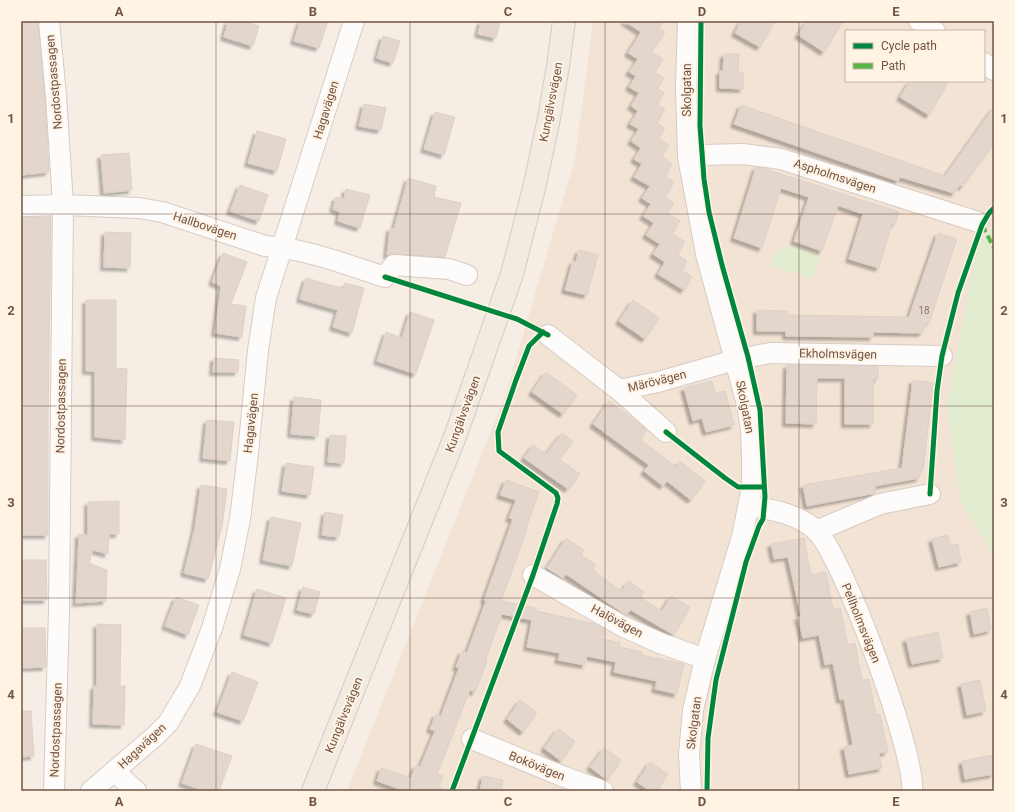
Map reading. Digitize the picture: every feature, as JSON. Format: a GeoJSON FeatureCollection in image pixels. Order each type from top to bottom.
{"type":"FeatureCollection","features":[{"type":"Feature","properties":{"kind":"main road","name":"Kungälvsvägen"},"geometry":{"type":"LineString","coordinates":[[313,791],[456,434],[512,274],[535,184],[546,132],[558,66],[564,21]]}},
{"type":"Feature","properties":{"kind":"street","name":"Nordostpassagen"},"geometry":{"type":"LineString","coordinates":[[49,21],[56,96],[63,206],[59,610],[54,791]]}},
{"type":"Feature","properties":{"kind":"street","name":"Hagavägen"},"geometry":{"type":"LineString","coordinates":[[91,791],[154,737],[168,723],[190,686],[212,628],[230,569],[240,519],[258,350],[266,298],[354,21]]}},
{"type":"Feature","properties":{"kind":"street","name":"Skolgatan"},"geometry":{"type":"LineString","coordinates":[[688,21],[686,87],[688,157],[706,254],[746,404],[751,430],[752,487],[742,537],[704,659],[693,710],[689,754],[691,791]]}},
{"type":"Feature","properties":{"kind":"street"},"geometry":{"type":"LineString","coordinates":[[919,21],[933,30]]}},
{"type":"Feature","properties":{"kind":"street"},"geometry":{"type":"LineString","coordinates":[[985,64],[994,70]]}},
{"type":"Feature","properties":{"kind":"street","name":"Aspholmsvägen"},"geometry":{"type":"LineString","coordinates":[[688,157],[702,155],[743,154],[781,159],[978,222]]}},
{"type":"Feature","properties":{"kind":"street","name":"Hallbovägen"},"geometry":{"type":"LineString","coordinates":[[21,206],[120,206],[139,208],[162,212],[265,246],[283,247],[385,277],[394,265],[449,270],[467,274]]}},
{"type":"Feature","properties":{"kind":"street","name":"Märövägen"},"geometry":{"type":"LineString","coordinates":[[548,335],[619,390],[658,382],[735,360]]}},
{"type":"Feature","properties":{"kind":"street","name":"Ekholmsvägen"},"geometry":{"type":"LineString","coordinates":[[735,360],[770,353],[942,356]]}},
{"type":"Feature","properties":{"kind":"street"},"geometry":{"type":"LineString","coordinates":[[619,390],[666,432]]}},
{"type":"Feature","properties":{"kind":"street"},"geometry":{"type":"LineString","coordinates":[[816,531],[880,504],[930,494]]}},
{"type":"Feature","properties":{"kind":"street","name":"Pellholmsvägen"},"geometry":{"type":"LineString","coordinates":[[748,506],[765,508],[795,516],[816,531],[831,553],[877,661],[909,763],[912,791]]}},
{"type":"Feature","properties":{"kind":"street","name":"Halövägen"},"geometry":{"type":"LineString","coordinates":[[533,575],[622,626],[660,644],[704,659]]}},
{"type":"Feature","properties":{"kind":"street","name":"Bokövägen"},"geometry":{"type":"LineString","coordinates":[[472,740],[603,791]]}},
{"type":"Feature","properties":{"kind":"street"},"geometry":{"type":"LineString","coordinates":[[114,771],[136,791]]}},
{"type":"Feature","properties":{"kind":"shaded area"},"geometry":{"type":"Polygon","coordinates":[[[593,21],[994,21],[994,226],[978,243],[988,546],[994,555],[994,791],[347,791],[504,399],[575,159],[593,21]]]}},
{"type":"Feature","properties":{"kind":"green space"},"geometry":{"type":"Polygon","coordinates":[[[994,226],[994,555],[961,502],[947,406],[978,243],[994,226]]]}},
{"type":"Feature","properties":{"kind":"green space"},"geometry":{"type":"Polygon","coordinates":[[[791,246],[820,255],[813,278],[770,266],[775,252],[791,246]]]}},
{"type":"Feature","properties":{"kind":"building"},"geometry":{"type":"Polygon","coordinates":[[[38,21],[45,97],[49,172],[22,175],[21,23],[38,21]]]}},
{"type":"Feature","properties":{"kind":"building"},"geometry":{"type":"Polygon","coordinates":[[[228,21],[250,21],[249,23],[259,26],[253,46],[224,37],[228,21]]]}},
{"type":"Feature","properties":{"kind":"building"},"geometry":{"type":"Polygon","coordinates":[[[300,21],[328,21],[319,48],[294,41],[300,21]]]}},
{"type":"Feature","properties":{"kind":"building"},"geometry":{"type":"Polygon","coordinates":[[[481,21],[500,23],[496,38],[478,34],[481,21]]]}},
{"type":"Feature","properties":{"kind":"building"},"geometry":{"type":"Polygon","coordinates":[[[624,21],[663,21],[659,27],[665,32],[651,52],[663,59],[655,72],[664,78],[657,88],[664,93],[657,104],[665,109],[657,123],[665,128],[658,138],[669,145],[661,156],[672,164],[665,176],[674,182],[665,197],[674,203],[667,213],[680,221],[672,233],[685,242],[677,254],[687,261],[682,270],[692,277],[684,290],[658,274],[665,262],[653,254],[660,244],[646,235],[654,223],[643,216],[651,204],[642,198],[650,186],[634,177],[642,164],[634,159],[641,148],[631,141],[639,129],[630,124],[638,111],[631,106],[639,93],[629,87],[636,76],[629,72],[638,59],[628,53],[641,32],[624,21]]]}},
{"type":"Feature","properties":{"kind":"building"},"geometry":{"type":"Polygon","coordinates":[[[741,21],[775,21],[760,47],[735,33],[741,21]]]}},
{"type":"Feature","properties":{"kind":"building"},"geometry":{"type":"Polygon","coordinates":[[[807,21],[843,21],[824,52],[798,35],[807,21]]]}},
{"type":"Feature","properties":{"kind":"building"},"geometry":{"type":"Polygon","coordinates":[[[383,36],[400,41],[393,63],[377,58],[383,36]]]}},
{"type":"Feature","properties":{"kind":"building"},"geometry":{"type":"Polygon","coordinates":[[[724,54],[739,54],[738,72],[743,72],[743,89],[720,88],[720,71],[723,71],[724,54]]]}},
{"type":"Feature","properties":{"kind":"building"},"geometry":{"type":"Polygon","coordinates":[[[909,82],[948,82],[929,115],[900,97],[909,82]]]}},
{"type":"Feature","properties":{"kind":"building"},"geometry":{"type":"Polygon","coordinates":[[[364,104],[386,108],[381,130],[359,126],[364,104]]]}},
{"type":"Feature","properties":{"kind":"building"},"geometry":{"type":"Polygon","coordinates":[[[741,105],[945,176],[994,107],[994,143],[962,187],[960,185],[954,193],[900,177],[898,181],[734,124],[741,105]]]}},
{"type":"Feature","properties":{"kind":"building"},"geometry":{"type":"Polygon","coordinates":[[[435,112],[455,117],[444,155],[424,149],[435,112]]]}},
{"type":"Feature","properties":{"kind":"building"},"geometry":{"type":"Polygon","coordinates":[[[257,131],[286,139],[277,171],[248,163],[257,131]]]}},
{"type":"Feature","properties":{"kind":"building"},"geometry":{"type":"Polygon","coordinates":[[[129,153],[132,190],[104,193],[101,155],[129,153]]]}},
{"type":"Feature","properties":{"kind":"building"},"geometry":{"type":"Polygon","coordinates":[[[756,167],[899,212],[895,224],[892,223],[879,268],[849,259],[863,214],[840,206],[838,206],[822,251],[794,241],[809,197],[781,188],[762,248],[734,238],[756,167]]]}},
{"type":"Feature","properties":{"kind":"building"},"geometry":{"type":"Polygon","coordinates":[[[408,178],[436,186],[434,197],[461,203],[445,257],[395,254],[387,255],[390,228],[394,229],[408,178]]]}},
{"type":"Feature","properties":{"kind":"building"},"geometry":{"type":"Polygon","coordinates":[[[240,185],[268,195],[259,221],[230,211],[240,185]]]}},
{"type":"Feature","properties":{"kind":"building"},"geometry":{"type":"Polygon","coordinates":[[[346,189],[370,195],[360,228],[338,221],[340,212],[333,209],[336,197],[344,199],[346,189]]]}},
{"type":"Feature","properties":{"kind":"building"},"geometry":{"type":"Polygon","coordinates":[[[21,217],[51,217],[48,535],[21,535],[21,217]]]}},
{"type":"Feature","properties":{"kind":"building"},"geometry":{"type":"Polygon","coordinates":[[[105,232],[131,233],[130,268],[104,267],[105,232]]]}},
{"type":"Feature","properties":{"kind":"building"},"geometry":{"type":"Polygon","coordinates":[[[938,233],[957,239],[929,323],[927,322],[922,333],[873,332],[873,337],[786,336],[786,331],[757,331],[757,310],[787,311],[787,315],[909,317],[938,233]]]}},
{"type":"Feature","properties":{"kind":"building"},"geometry":{"type":"Polygon","coordinates":[[[579,250],[598,255],[587,295],[565,290],[573,261],[576,262],[579,250]]]}},
{"type":"Feature","properties":{"kind":"building"},"geometry":{"type":"Polygon","coordinates":[[[223,253],[247,262],[231,304],[246,306],[242,337],[215,333],[221,286],[212,282],[223,253]]]}},
{"type":"Feature","properties":{"kind":"building"},"geometry":{"type":"Polygon","coordinates":[[[306,278],[344,289],[345,283],[364,288],[352,333],[333,327],[338,310],[300,299],[306,278]]]}},
{"type":"Feature","properties":{"kind":"building"},"geometry":{"type":"Polygon","coordinates":[[[86,300],[116,300],[116,368],[127,369],[125,440],[95,437],[95,371],[86,371],[86,300]]]}},
{"type":"Feature","properties":{"kind":"building"},"geometry":{"type":"Polygon","coordinates":[[[633,300],[659,318],[645,339],[619,321],[633,300]]]}},
{"type":"Feature","properties":{"kind":"building"},"geometry":{"type":"Polygon","coordinates":[[[410,312],[434,320],[416,374],[377,361],[386,332],[402,338],[410,312]]]}},
{"type":"Feature","properties":{"kind":"building"},"geometry":{"type":"Polygon","coordinates":[[[214,358],[239,360],[238,372],[213,372],[214,358]]]}},
{"type":"Feature","properties":{"kind":"building"},"geometry":{"type":"Polygon","coordinates":[[[787,365],[878,366],[878,379],[873,379],[873,424],[845,424],[845,378],[817,378],[816,424],[786,423],[787,365]]]}},
{"type":"Feature","properties":{"kind":"building"},"geometry":{"type":"Polygon","coordinates":[[[546,372],[577,395],[563,414],[532,392],[546,372]]]}},
{"type":"Feature","properties":{"kind":"building"},"geometry":{"type":"Polygon","coordinates":[[[913,380],[933,383],[923,470],[921,470],[919,478],[875,486],[876,493],[807,506],[803,485],[902,468],[913,380]]]}},
{"type":"Feature","properties":{"kind":"building"},"geometry":{"type":"Polygon","coordinates":[[[712,381],[715,393],[725,391],[734,425],[706,432],[702,418],[693,421],[684,388],[712,381]]]}},
{"type":"Feature","properties":{"kind":"building"},"geometry":{"type":"Polygon","coordinates":[[[294,397],[321,400],[318,436],[291,434],[294,397]]]}},
{"type":"Feature","properties":{"kind":"building"},"geometry":{"type":"Polygon","coordinates":[[[609,401],[647,430],[640,439],[676,467],[680,461],[705,481],[691,500],[667,481],[663,486],[644,471],[649,465],[593,424],[609,401]]]}},
{"type":"Feature","properties":{"kind":"building"},"geometry":{"type":"Polygon","coordinates":[[[207,420],[234,422],[230,461],[203,458],[207,420]]]}},
{"type":"Feature","properties":{"kind":"building"},"geometry":{"type":"Polygon","coordinates":[[[562,433],[573,441],[559,459],[580,474],[568,489],[524,458],[533,445],[546,454],[562,433]]]}},
{"type":"Feature","properties":{"kind":"building"},"geometry":{"type":"Polygon","coordinates":[[[330,435],[346,436],[344,463],[328,462],[330,435]]]}},
{"type":"Feature","properties":{"kind":"building"},"geometry":{"type":"Polygon","coordinates":[[[286,463],[314,467],[310,495],[282,491],[286,463]]]}},
{"type":"Feature","properties":{"kind":"building"},"geometry":{"type":"Polygon","coordinates":[[[506,480],[539,492],[501,601],[536,608],[536,611],[595,624],[604,629],[602,639],[620,643],[619,647],[642,652],[641,655],[684,664],[677,694],[655,689],[657,681],[614,672],[616,662],[587,656],[585,665],[558,660],[560,653],[527,647],[532,620],[502,614],[475,692],[470,690],[437,774],[443,776],[438,787],[443,789],[442,791],[405,791],[377,781],[381,768],[411,778],[416,765],[420,767],[435,731],[430,729],[436,714],[441,716],[459,668],[456,667],[462,651],[467,653],[513,519],[509,518],[516,500],[500,495],[506,480]]]}},
{"type":"Feature","properties":{"kind":"building"},"geometry":{"type":"Polygon","coordinates":[[[201,485],[227,489],[222,526],[208,579],[184,573],[195,528],[201,485]]]}},
{"type":"Feature","properties":{"kind":"building"},"geometry":{"type":"Polygon","coordinates":[[[119,501],[119,534],[109,534],[108,554],[93,550],[89,563],[107,570],[106,601],[76,603],[79,534],[88,535],[88,502],[119,501]]]}},
{"type":"Feature","properties":{"kind":"building"},"geometry":{"type":"Polygon","coordinates":[[[325,512],[343,515],[339,537],[322,535],[325,512]]]}},
{"type":"Feature","properties":{"kind":"building"},"geometry":{"type":"Polygon","coordinates":[[[271,517],[301,523],[292,566],[263,560],[271,517]]]}},
{"type":"Feature","properties":{"kind":"building"},"geometry":{"type":"Polygon","coordinates":[[[948,535],[950,546],[958,544],[961,562],[939,567],[932,539],[948,535]]]}},
{"type":"Feature","properties":{"kind":"building"},"geometry":{"type":"Polygon","coordinates":[[[566,538],[584,550],[581,555],[596,565],[593,570],[621,591],[629,581],[644,592],[640,598],[662,611],[671,596],[690,607],[674,635],[631,610],[626,615],[566,574],[563,578],[547,568],[566,538]]]}},
{"type":"Feature","properties":{"kind":"building"},"geometry":{"type":"Polygon","coordinates":[[[804,538],[811,575],[826,572],[833,610],[840,608],[848,645],[855,643],[862,680],[869,679],[876,715],[880,714],[888,752],[879,753],[882,768],[849,774],[844,747],[853,745],[844,699],[840,700],[833,663],[825,665],[819,635],[803,638],[798,617],[801,616],[788,557],[774,559],[771,544],[804,538]]]}},
{"type":"Feature","properties":{"kind":"building"},"geometry":{"type":"Polygon","coordinates":[[[21,560],[46,560],[47,600],[21,600],[21,560]]]}},
{"type":"Feature","properties":{"kind":"building"},"geometry":{"type":"Polygon","coordinates":[[[303,587],[320,592],[314,614],[297,610],[303,587]]]}},
{"type":"Feature","properties":{"kind":"building"},"geometry":{"type":"Polygon","coordinates":[[[257,589],[286,598],[272,643],[244,635],[257,589]]]}},
{"type":"Feature","properties":{"kind":"building"},"geometry":{"type":"Polygon","coordinates":[[[176,597],[199,605],[188,635],[165,626],[176,597]]]}},
{"type":"Feature","properties":{"kind":"building"},"geometry":{"type":"Polygon","coordinates":[[[987,608],[991,630],[974,634],[970,612],[987,608]]]}},
{"type":"Feature","properties":{"kind":"building"},"geometry":{"type":"Polygon","coordinates":[[[97,624],[121,625],[120,686],[125,686],[124,725],[93,724],[94,686],[97,686],[97,624]]]}},
{"type":"Feature","properties":{"kind":"building"},"geometry":{"type":"Polygon","coordinates":[[[21,628],[45,628],[46,667],[21,668],[21,628]]]}},
{"type":"Feature","properties":{"kind":"building"},"geometry":{"type":"Polygon","coordinates":[[[938,632],[943,658],[912,664],[906,639],[938,632]]]}},
{"type":"Feature","properties":{"kind":"building"},"geometry":{"type":"Polygon","coordinates":[[[232,672],[258,682],[243,721],[217,712],[232,672]]]}},
{"type":"Feature","properties":{"kind":"building"},"geometry":{"type":"Polygon","coordinates":[[[980,680],[986,711],[967,715],[961,684],[980,680]]]}},
{"type":"Feature","properties":{"kind":"building"},"geometry":{"type":"Polygon","coordinates":[[[520,700],[537,712],[523,732],[507,719],[520,700]]]}},
{"type":"Feature","properties":{"kind":"building"},"geometry":{"type":"Polygon","coordinates":[[[21,711],[31,711],[34,756],[21,757],[21,711]]]}},
{"type":"Feature","properties":{"kind":"building"},"geometry":{"type":"Polygon","coordinates":[[[558,729],[575,741],[561,761],[544,748],[558,729]]]}},
{"type":"Feature","properties":{"kind":"building"},"geometry":{"type":"Polygon","coordinates":[[[196,744],[232,756],[219,791],[205,791],[182,783],[196,744]]]}},
{"type":"Feature","properties":{"kind":"building"},"geometry":{"type":"Polygon","coordinates":[[[604,748],[621,760],[607,780],[590,767],[604,748]]]}},
{"type":"Feature","properties":{"kind":"building"},"geometry":{"type":"Polygon","coordinates":[[[994,755],[994,774],[965,779],[962,761],[994,755]]]}},
{"type":"Feature","properties":{"kind":"building"},"geometry":{"type":"Polygon","coordinates":[[[650,762],[668,774],[656,791],[650,791],[637,782],[650,762]]]}},
{"type":"Feature","properties":{"kind":"building"},"geometry":{"type":"Polygon","coordinates":[[[483,776],[503,780],[501,791],[480,791],[483,776]]]}},
{"type":"Feature","properties":{"kind":"marked path"},"geometry":{"type":"LineString","coordinates":[[982,225],[994,248]]}},
{"type":"Feature","properties":{"kind":"cycle path"},"geometry":{"type":"LineString","coordinates":[[701,21],[700,126],[704,179],[709,212],[722,265],[748,357],[760,410],[765,497],[763,519],[746,562],[716,680],[708,738],[707,791]]}},
{"type":"Feature","properties":{"kind":"cycle path"},"geometry":{"type":"LineString","coordinates":[[930,494],[937,391],[942,356],[958,293],[982,225],[989,213],[994,208]]}},
{"type":"Feature","properties":{"kind":"cycle path"},"geometry":{"type":"LineString","coordinates":[[385,277],[517,319],[548,335]]}},
{"type":"Feature","properties":{"kind":"cycle path"},"geometry":{"type":"LineString","coordinates":[[452,791],[533,575],[557,504],[558,498],[556,493],[499,451],[498,432],[516,380],[529,346],[543,332]]}},
{"type":"Feature","properties":{"kind":"cycle path"},"geometry":{"type":"LineString","coordinates":[[666,432],[738,487],[764,487]]}}]}
